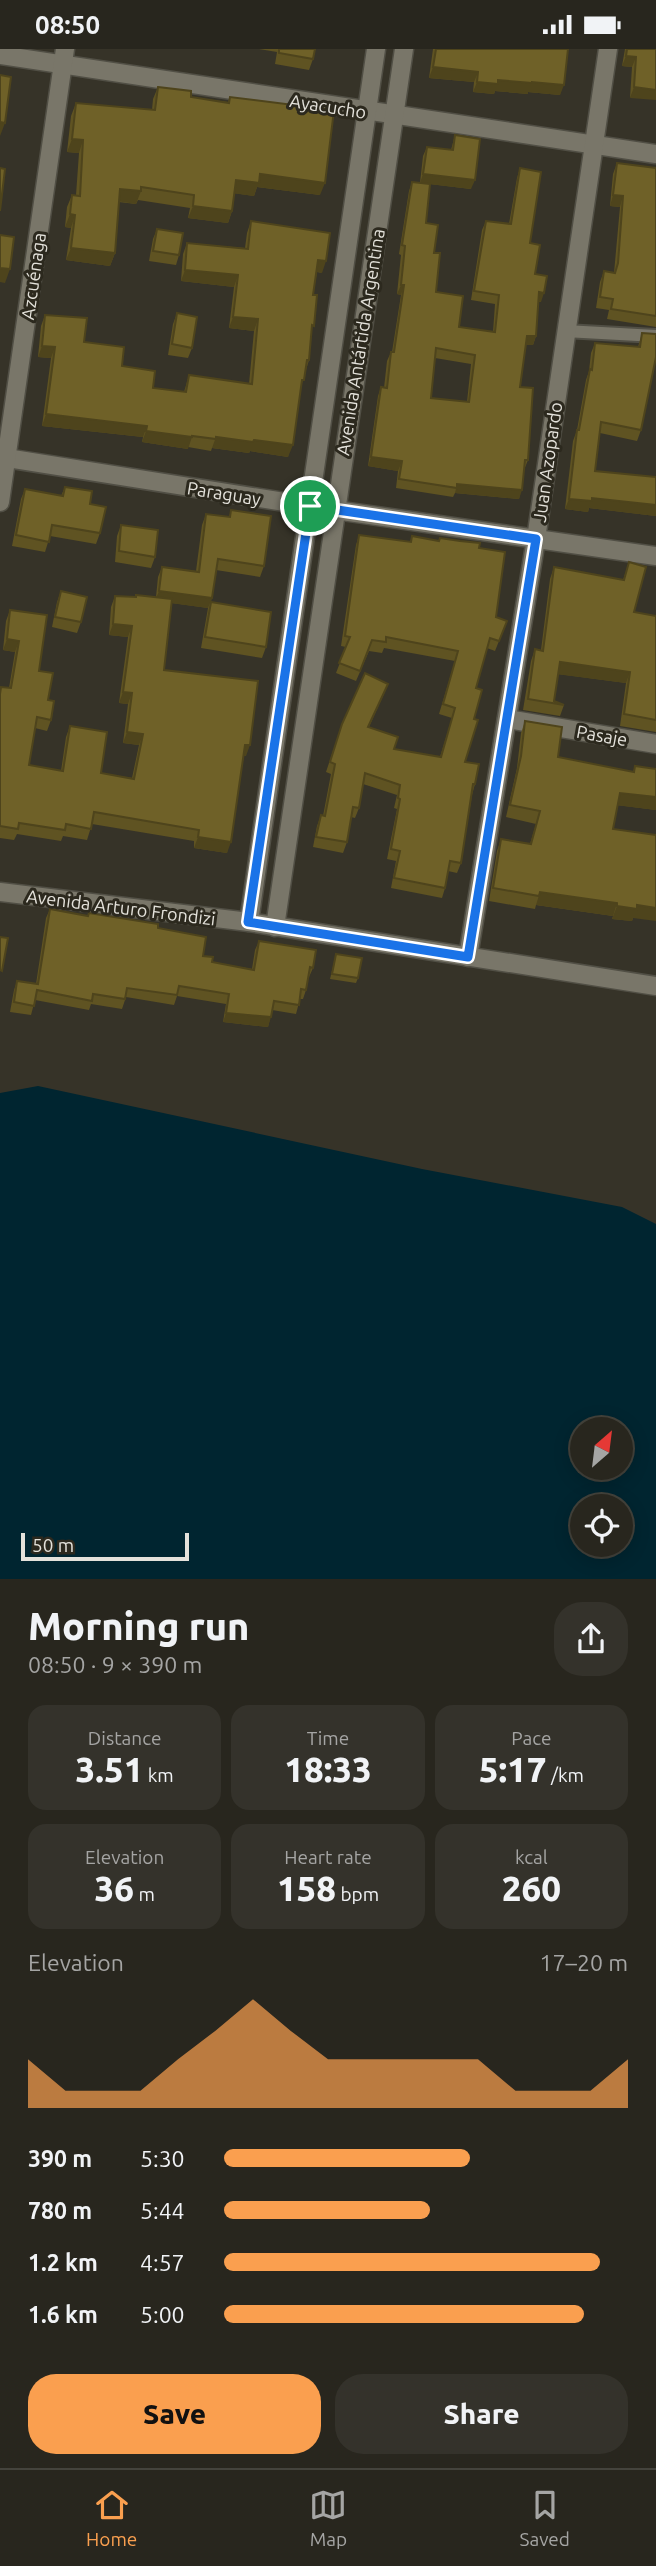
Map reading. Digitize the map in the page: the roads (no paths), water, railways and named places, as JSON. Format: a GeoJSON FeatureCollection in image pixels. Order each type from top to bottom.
{"type":"FeatureCollection","features":[{"type":"Feature","properties":{"kind":"street","name":"Avenida Antártida Argentina"},"geometry":{"type":"LineString","coordinates":[[248,922],[376,49]]}},
{"type":"Feature","properties":{"kind":"street","name":"Avenida Antártida Argentina"},"geometry":{"type":"LineString","coordinates":[[275,927],[404,49]]}},
{"type":"Feature","properties":{"kind":"street","name":"Juan Azopardo"},"geometry":{"type":"LineString","coordinates":[[468,957],[536,539],[608,49]]}},
{"type":"Feature","properties":{"kind":"street","name":"Ayacucho"},"geometry":{"type":"LineString","coordinates":[[0,55],[64,57],[367,112],[656,154]]}},
{"type":"Feature","properties":{"kind":"street","name":"Azcuénaga"},"geometry":{"type":"LineString","coordinates":[[0,502],[3,458],[64,57]]}},
{"type":"Feature","properties":{"kind":"street","name":"Paraguay"},"geometry":{"type":"LineString","coordinates":[[3,458],[335,510],[656,556]]}},
{"type":"Feature","properties":{"kind":"street","name":"Pasaje"},"geometry":{"type":"LineString","coordinates":[[507,719],[656,744]]}},
{"type":"Feature","properties":{"kind":"street","name":"Avenida Arturo Frondizi"},"geometry":{"type":"LineString","coordinates":[[0,892],[248,922],[656,986]]}},
{"type":"Feature","properties":{"kind":"lane"},"geometry":{"type":"LineString","coordinates":[[565,331],[656,336]]}},
{"type":"Feature","properties":{"kind":"water"},"geometry":{"type":"Polygon","coordinates":[[[38,1086],[422,1169],[622,1207],[656,1224],[656,1579],[0,1579],[0,1093],[38,1086]]]}}]}
